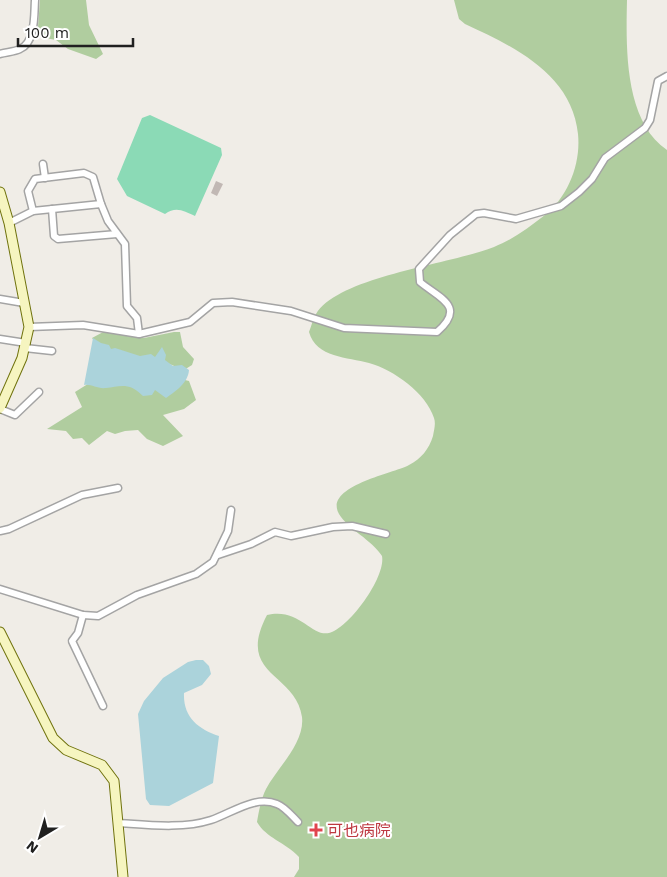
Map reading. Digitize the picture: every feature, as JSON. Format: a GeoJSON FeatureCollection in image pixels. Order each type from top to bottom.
{"type":"FeatureCollection","features":[{"type":"Feature","properties":{"kind":"street"},"geometry":{"type":"LineString","coordinates":[[0,54],[20,49],[27,45],[34,26],[35,0]]}},
{"type":"Feature","properties":{"kind":"street"},"geometry":{"type":"LineString","coordinates":[[29,327],[83,325],[139,334],[190,322],[213,303],[232,302],[291,311],[344,328],[410,329],[427,333],[437,332],[446,324],[451,313],[451,307],[447,301],[420,282],[419,269],[425,260],[455,230],[476,214],[484,213],[516,219],[561,206],[592,179],[605,158],[645,128],[650,120],[658,81],[667,76]]}},
{"type":"Feature","properties":{"kind":"street"},"geometry":{"type":"LineString","coordinates":[[43,164],[44,178]]}},
{"type":"Feature","properties":{"kind":"street"},"geometry":{"type":"LineString","coordinates":[[33,211],[28,191],[35,179],[84,173],[93,177],[108,221],[126,244],[127,306],[137,318],[139,334]]}},
{"type":"Feature","properties":{"kind":"street"},"geometry":{"type":"LineString","coordinates":[[0,193],[9,223],[29,327],[26,346],[0,408],[15,415],[39,392]]}},
{"type":"Feature","properties":{"kind":"street"},"geometry":{"type":"LineString","coordinates":[[9,223],[33,211],[101,204]]}},
{"type":"Feature","properties":{"kind":"street"},"geometry":{"type":"LineString","coordinates":[[52,209],[54,236],[58,239],[118,234]]}},
{"type":"Feature","properties":{"kind":"street"},"geometry":{"type":"LineString","coordinates":[[0,298],[24,303]]}},
{"type":"Feature","properties":{"kind":"street"},"geometry":{"type":"LineString","coordinates":[[0,339],[52,351]]}},
{"type":"Feature","properties":{"kind":"street"},"geometry":{"type":"LineString","coordinates":[[0,531],[9,529],[82,495],[118,488]]}},
{"type":"Feature","properties":{"kind":"street"},"geometry":{"type":"LineString","coordinates":[[0,589],[83,615],[98,616],[137,595],[196,574],[213,562],[228,531],[232,510]]}},
{"type":"Feature","properties":{"kind":"street"},"geometry":{"type":"LineString","coordinates":[[218,555],[250,544],[275,532],[291,536],[333,527],[352,526],[386,534]]}},
{"type":"Feature","properties":{"kind":"street"},"geometry":{"type":"LineString","coordinates":[[83,615],[78,633],[72,641],[103,706]]}},
{"type":"Feature","properties":{"kind":"street"},"geometry":{"type":"LineString","coordinates":[[0,632],[52,738],[66,750],[102,765],[111,774],[114,781],[119,823],[123,877]]}},
{"type":"Feature","properties":{"kind":"street"},"geometry":{"type":"LineString","coordinates":[[119,823],[173,826],[210,820],[250,804],[262,802],[277,804],[298,822]]}},
{"type":"Feature","properties":{"kind":"green space"},"geometry":{"type":"Polygon","coordinates":[[[40,0],[86,0],[89,25],[103,54],[96,59],[68,49],[56,40],[40,37],[38,27],[40,0]]]}},
{"type":"Feature","properties":{"kind":"green space"},"geometry":{"type":"Polygon","coordinates":[[[454,0],[627,0],[628,60],[630,82],[635,102],[642,121],[653,137],[667,150],[667,877],[294,877],[299,869],[299,857],[288,847],[265,832],[257,822],[261,801],[266,789],[295,746],[302,727],[302,717],[297,702],[290,691],[262,662],[258,650],[259,635],[267,615],[287,615],[296,618],[316,631],[329,633],[346,622],[356,612],[378,576],[382,565],[382,556],[378,550],[348,525],[339,514],[337,504],[341,496],[350,488],[409,465],[417,460],[429,445],[435,427],[434,418],[424,400],[417,391],[398,377],[379,366],[334,355],[318,347],[309,332],[315,316],[329,301],[348,290],[398,273],[494,247],[521,233],[545,215],[560,199],[575,168],[578,134],[573,113],[565,95],[537,65],[502,42],[465,24],[459,19],[454,0]]]}},
{"type":"Feature","properties":{"kind":"green space"},"geometry":{"type":"Polygon","coordinates":[[[150,115],[221,148],[222,155],[195,216],[176,210],[165,214],[127,196],[117,179],[142,118],[150,115]]]}},
{"type":"Feature","properties":{"kind":"green space"},"geometry":{"type":"Polygon","coordinates":[[[105,331],[144,338],[180,332],[183,347],[194,359],[192,365],[184,370],[158,360],[112,351],[92,338],[105,331]]]}},
{"type":"Feature","properties":{"kind":"green space"},"geometry":{"type":"Polygon","coordinates":[[[181,379],[189,381],[196,400],[184,409],[163,415],[183,436],[163,446],[147,439],[138,430],[115,434],[107,431],[89,445],[82,438],[73,439],[66,431],[47,429],[82,407],[75,392],[91,382],[181,379]]]}},
{"type":"Feature","properties":{"kind":"water"},"geometry":{"type":"Polygon","coordinates":[[[93,338],[109,345],[111,349],[115,348],[140,356],[151,354],[155,357],[162,347],[166,355],[165,360],[173,366],[182,365],[189,370],[188,375],[181,386],[166,398],[155,390],[152,395],[143,396],[134,389],[125,386],[103,388],[84,385],[93,338]]]}},
{"type":"Feature","properties":{"kind":"water"},"geometry":{"type":"Polygon","coordinates":[[[203,660],[209,666],[211,674],[202,685],[184,693],[184,701],[189,715],[198,726],[219,736],[213,783],[169,806],[150,805],[146,799],[138,714],[144,701],[163,678],[188,662],[203,660]]]}},
{"type":"Feature","properties":{"kind":"building"},"geometry":{"type":"Polygon","coordinates":[[[216,181],[223,184],[217,196],[211,193],[216,181]]]}},
{"type":"Feature","properties":{"kind":"place","name":"可也病院"},"geometry":{"type":"Point","coordinates":[316,830]}}]}
